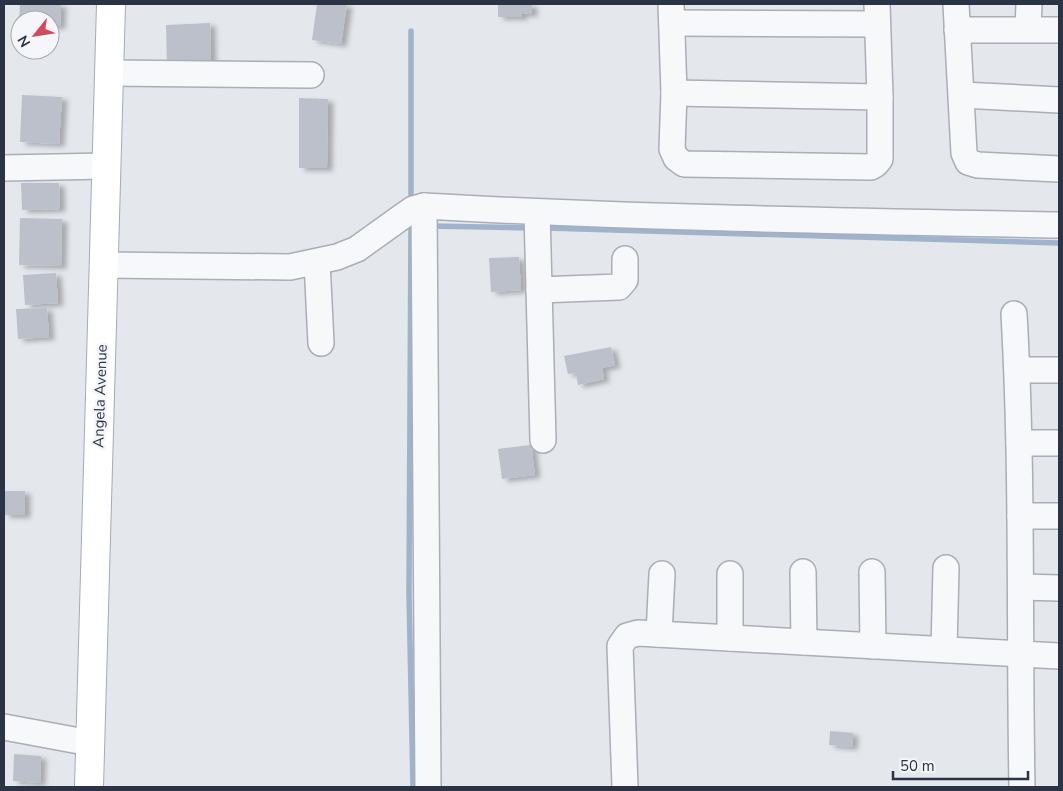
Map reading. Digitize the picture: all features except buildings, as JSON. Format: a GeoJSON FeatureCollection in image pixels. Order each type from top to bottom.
{"type":"FeatureCollection","features":[{"type":"Feature","properties":{"kind":"main road","name":"Angela Avenue"},"geometry":{"type":"LineString","coordinates":[[89,787],[111,4]]}},
{"type":"Feature","properties":{"kind":"street"},"geometry":{"type":"LineString","coordinates":[[956,4],[964,153],[968,162],[978,165],[1059,169]]}},
{"type":"Feature","properties":{"kind":"street"},"geometry":{"type":"LineString","coordinates":[[1028,29],[1029,4]]}},
{"type":"Feature","properties":{"kind":"street"},"geometry":{"type":"LineString","coordinates":[[671,13],[877,14],[880,159],[876,164],[871,167],[684,164],[676,158],[672,149],[674,93],[671,13]]}},
{"type":"Feature","properties":{"kind":"street"},"geometry":{"type":"LineString","coordinates":[[957,30],[1059,30]]}},
{"type":"Feature","properties":{"kind":"street"},"geometry":{"type":"LineString","coordinates":[[109,73],[311,75]]}},
{"type":"Feature","properties":{"kind":"street"},"geometry":{"type":"LineString","coordinates":[[674,93],[880,97]]}},
{"type":"Feature","properties":{"kind":"street"},"geometry":{"type":"LineString","coordinates":[[962,95],[1059,100]]}},
{"type":"Feature","properties":{"kind":"street"},"geometry":{"type":"LineString","coordinates":[[4,168],[106,166]]}},
{"type":"Feature","properties":{"kind":"street"},"geometry":{"type":"LineString","coordinates":[[104,265],[290,267],[337,257],[357,249],[408,212],[424,206],[537,212],[1059,225]]}},
{"type":"Feature","properties":{"kind":"street"},"geometry":{"type":"LineString","coordinates":[[424,206],[428,787]]}},
{"type":"Feature","properties":{"kind":"street"},"geometry":{"type":"LineString","coordinates":[[537,212],[542,440]]}},
{"type":"Feature","properties":{"kind":"street"},"geometry":{"type":"LineString","coordinates":[[539,290],[619,287],[625,280],[625,259]]}},
{"type":"Feature","properties":{"kind":"street"},"geometry":{"type":"LineString","coordinates":[[317,262],[321,343]]}},
{"type":"Feature","properties":{"kind":"street"},"geometry":{"type":"LineString","coordinates":[[1014,314],[1019,443],[1021,587],[1019,653],[1022,787]]}},
{"type":"Feature","properties":{"kind":"street"},"geometry":{"type":"LineString","coordinates":[[1017,370],[1059,370]]}},
{"type":"Feature","properties":{"kind":"street"},"geometry":{"type":"LineString","coordinates":[[1019,443],[1059,444]]}},
{"type":"Feature","properties":{"kind":"street"},"geometry":{"type":"LineString","coordinates":[[1020,516],[1059,516]]}},
{"type":"Feature","properties":{"kind":"street"},"geometry":{"type":"LineString","coordinates":[[944,649],[946,568]]}},
{"type":"Feature","properties":{"kind":"street"},"geometry":{"type":"LineString","coordinates":[[803,572],[804,642]]}},
{"type":"Feature","properties":{"kind":"street"},"geometry":{"type":"LineString","coordinates":[[872,572],[873,646]]}},
{"type":"Feature","properties":{"kind":"street"},"geometry":{"type":"LineString","coordinates":[[659,634],[662,574]]}},
{"type":"Feature","properties":{"kind":"street"},"geometry":{"type":"LineString","coordinates":[[730,574],[730,638]]}},
{"type":"Feature","properties":{"kind":"street"},"geometry":{"type":"LineString","coordinates":[[1021,587],[1059,588]]}},
{"type":"Feature","properties":{"kind":"street"},"geometry":{"type":"LineString","coordinates":[[624,787],[620,646],[627,636],[638,633],[1059,656]]}},
{"type":"Feature","properties":{"kind":"street"},"geometry":{"type":"LineString","coordinates":[[4,727],[90,743]]}},
{"type":"Feature","properties":{"kind":"waterway"},"geometry":{"type":"LineString","coordinates":[[411,31],[411,202]]}},
{"type":"Feature","properties":{"kind":"waterway"},"geometry":{"type":"LineString","coordinates":[[411,220],[409,594],[413,787]]}},
{"type":"Feature","properties":{"kind":"waterway"},"geometry":{"type":"LineString","coordinates":[[429,226],[529,228]]}},
{"type":"Feature","properties":{"kind":"waterway"},"geometry":{"type":"LineString","coordinates":[[546,228],[1059,243]]}}]}
